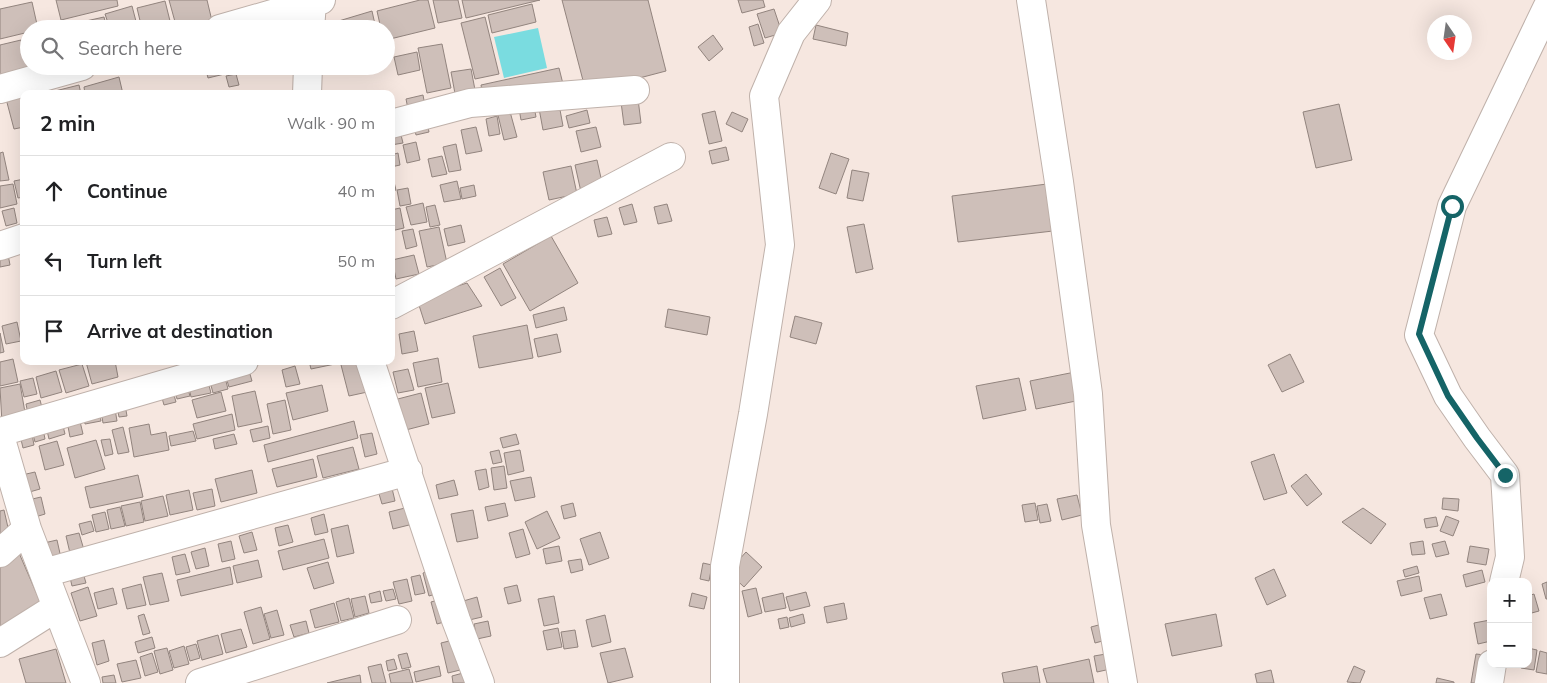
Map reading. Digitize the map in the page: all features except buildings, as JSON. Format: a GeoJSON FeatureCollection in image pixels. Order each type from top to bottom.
{"type":"FeatureCollection","features":[{"type":"Feature","properties":{"kind":"street"},"geometry":{"type":"LineString","coordinates":[[726,683],[725,566],[754,414],[780,245],[764,96],[791,33],[817,0]]}},
{"type":"Feature","properties":{"kind":"street"},"geometry":{"type":"LineString","coordinates":[[1031,0],[1059,182],[1088,394],[1096,525],[1123,683]]}},
{"type":"Feature","properties":{"kind":"street"},"geometry":{"type":"LineString","coordinates":[[1505,578],[1510,557],[1505,475],[1448,396],[1419,334],[1452,206],[1547,8]]}},
{"type":"Feature","properties":{"kind":"street"},"geometry":{"type":"LineString","coordinates":[[265,20],[314,10]]}},
{"type":"Feature","properties":{"kind":"street"},"geometry":{"type":"LineString","coordinates":[[0,88],[48,75]]}},
{"type":"Feature","properties":{"kind":"street"},"geometry":{"type":"LineString","coordinates":[[307,90],[308,75]]}},
{"type":"Feature","properties":{"kind":"street"},"geometry":{"type":"LineString","coordinates":[[395,123],[470,103],[635,90]]}},
{"type":"Feature","properties":{"kind":"street"},"geometry":{"type":"LineString","coordinates":[[395,304],[671,157]]}},
{"type":"Feature","properties":{"kind":"street"},"geometry":{"type":"LineString","coordinates":[[0,246],[20,239]]}},
{"type":"Feature","properties":{"kind":"street"},"geometry":{"type":"LineString","coordinates":[[0,432],[230,365]]}},
{"type":"Feature","properties":{"kind":"street"},"geometry":{"type":"LineString","coordinates":[[371,365],[456,620],[480,683]]}},
{"type":"Feature","properties":{"kind":"street"},"geometry":{"type":"LineString","coordinates":[[0,436],[28,529],[86,683]]}},
{"type":"Feature","properties":{"kind":"street"},"geometry":{"type":"LineString","coordinates":[[44,573],[408,471]]}},
{"type":"Feature","properties":{"kind":"street"},"geometry":{"type":"LineString","coordinates":[[0,553],[28,529]]}},
{"type":"Feature","properties":{"kind":"street"},"geometry":{"type":"LineString","coordinates":[[0,643],[57,607]]}},
{"type":"Feature","properties":{"kind":"street"},"geometry":{"type":"LineString","coordinates":[[200,683],[397,620]]}},
{"type":"Feature","properties":{"kind":"street"},"geometry":{"type":"LineString","coordinates":[[1489,683],[1491,668]]}},
{"type":"Feature","properties":{"kind":"water"},"geometry":{"type":"Polygon","coordinates":[[[538,28],[547,68],[504,78],[494,37],[538,28]]]}},
{"type":"Feature","properties":{"kind":"route"},"geometry":{"type":"LineString","coordinates":[[1452,206],[1419,334],[1448,396],[1505,475]]}}]}
